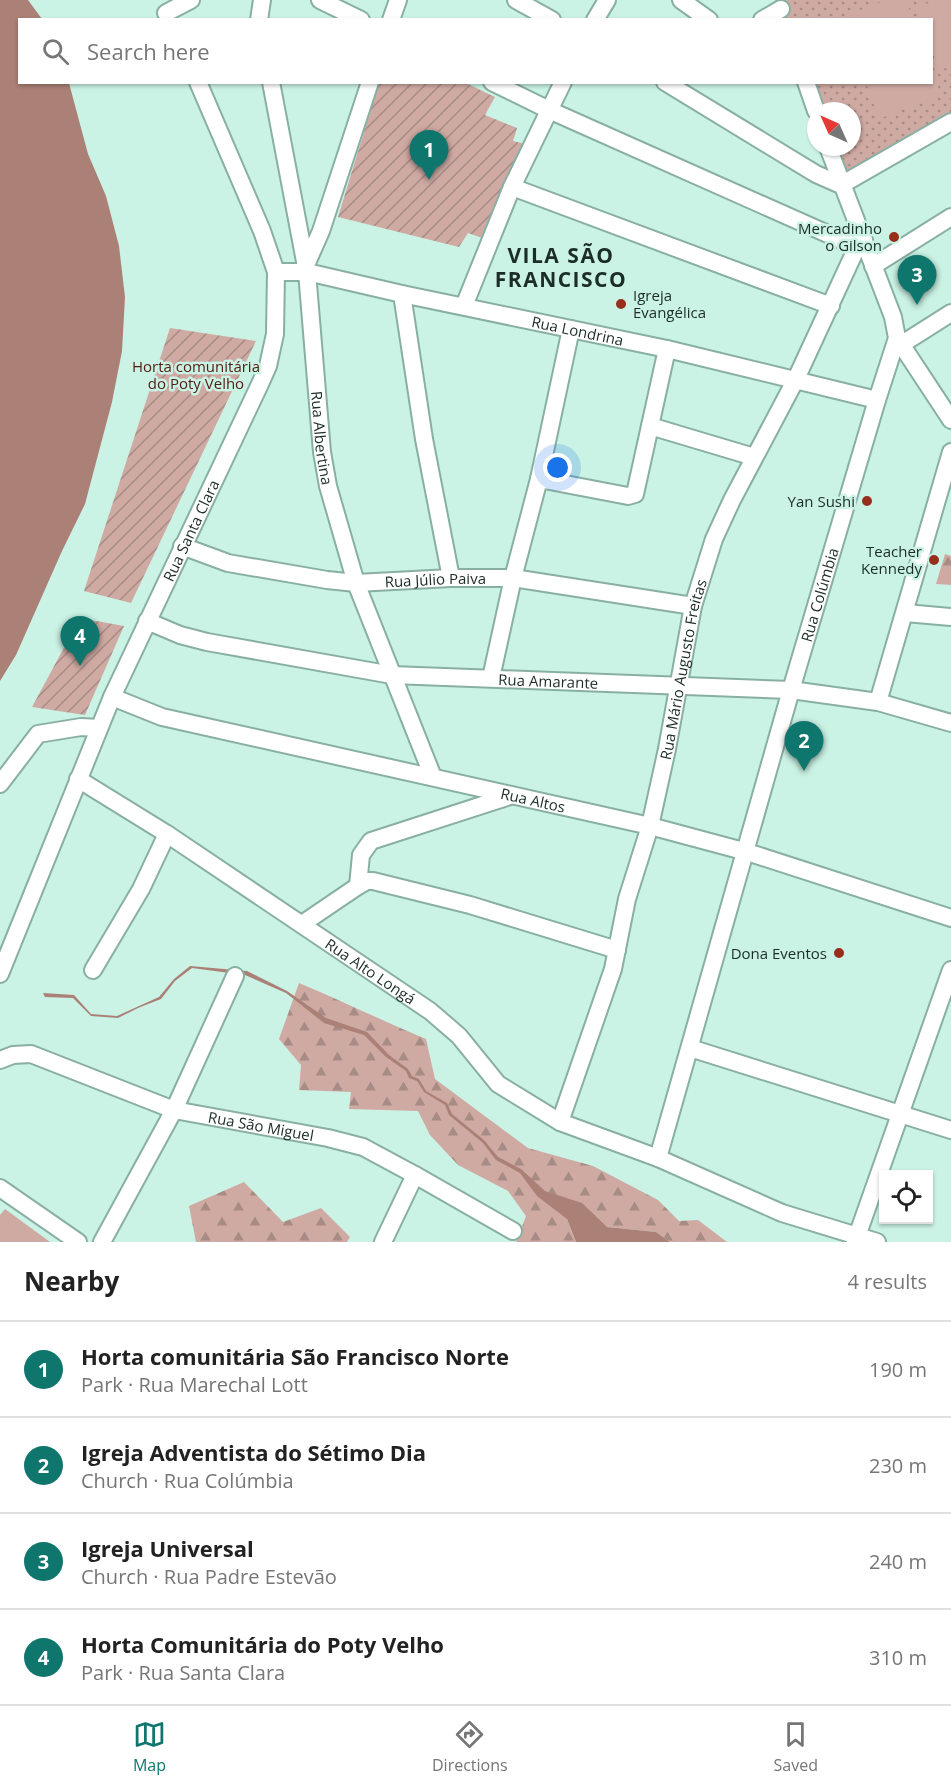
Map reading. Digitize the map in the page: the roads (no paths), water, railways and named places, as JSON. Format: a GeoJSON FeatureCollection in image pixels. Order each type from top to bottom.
{"type":"FeatureCollection","features":[{"type":"Feature","properties":{"kind":"street"},"geometry":{"type":"LineString","coordinates":[[165,11],[190,0]]}},
{"type":"Feature","properties":{"kind":"street"},"geometry":{"type":"LineString","coordinates":[[259,18],[262,0]]}},
{"type":"Feature","properties":{"kind":"street"},"geometry":{"type":"LineString","coordinates":[[320,0],[357,18]]}},
{"type":"Feature","properties":{"kind":"street"},"geometry":{"type":"LineString","coordinates":[[392,18],[398,0]]}},
{"type":"Feature","properties":{"kind":"street"},"geometry":{"type":"LineString","coordinates":[[516,0],[548,18]]}},
{"type":"Feature","properties":{"kind":"street"},"geometry":{"type":"LineString","coordinates":[[596,18],[607,0]]}},
{"type":"Feature","properties":{"kind":"street"},"geometry":{"type":"LineString","coordinates":[[681,0],[706,18]]}},
{"type":"Feature","properties":{"kind":"street"},"geometry":{"type":"LineString","coordinates":[[765,18],[781,9]]}},
{"type":"Feature","properties":{"kind":"street","name":"Rua Santa Clara"},"geometry":{"type":"LineString","coordinates":[[0,974],[112,696],[268,366],[272,350],[276,316],[276,272],[262,231],[199,84]]}},
{"type":"Feature","properties":{"kind":"street","name":"Rua Albertina"},"geometry":{"type":"LineString","coordinates":[[271,84],[307,268],[322,452],[336,517],[356,583],[433,777]]}},
{"type":"Feature","properties":{"kind":"street"},"geometry":{"type":"LineString","coordinates":[[307,268],[369,84]]}},
{"type":"Feature","properties":{"kind":"street"},"geometry":{"type":"LineString","coordinates":[[496,84],[549,110],[860,244]]}},
{"type":"Feature","properties":{"kind":"street"},"geometry":{"type":"LineString","coordinates":[[464,306],[512,187],[562,84]]}},
{"type":"Feature","properties":{"kind":"street"},"geometry":{"type":"LineString","coordinates":[[668,84],[816,174],[841,185]]}},
{"type":"Feature","properties":{"kind":"street"},"geometry":{"type":"LineString","coordinates":[[807,84],[813,102]]}},
{"type":"Feature","properties":{"kind":"street"},"geometry":{"type":"LineString","coordinates":[[841,185],[951,122]]}},
{"type":"Feature","properties":{"kind":"street"},"geometry":{"type":"LineString","coordinates":[[831,156],[860,244],[873,266],[893,317],[899,341],[949,411]]}},
{"type":"Feature","properties":{"kind":"street"},"geometry":{"type":"LineString","coordinates":[[512,187],[831,306]]}},
{"type":"Feature","properties":{"kind":"street"},"geometry":{"type":"LineString","coordinates":[[873,266],[951,217]]}},
{"type":"Feature","properties":{"kind":"street","name":"Rua Mário Augusto Freitas"},"geometry":{"type":"LineString","coordinates":[[560,1122],[606,993],[627,899],[650,826],[693,606],[714,539],[754,457],[796,379],[860,244]]}},
{"type":"Feature","properties":{"kind":"street","name":"Rua Londrina"},"geometry":{"type":"LineString","coordinates":[[276,272],[307,268],[402,294],[667,349],[877,400]]}},
{"type":"Feature","properties":{"kind":"street"},"geometry":{"type":"LineString","coordinates":[[402,294],[424,440],[451,578]]}},
{"type":"Feature","properties":{"kind":"street"},"geometry":{"type":"LineString","coordinates":[[899,341],[951,313]]}},
{"type":"Feature","properties":{"kind":"street"},"geometry":{"type":"LineString","coordinates":[[491,678],[513,578],[539,479],[571,330]]}},
{"type":"Feature","properties":{"kind":"street","name":"Rua Colúmbia"},"geometry":{"type":"LineString","coordinates":[[658,1158],[747,852],[791,690],[877,400],[899,341]]}},
{"type":"Feature","properties":{"kind":"street"},"geometry":{"type":"LineString","coordinates":[[539,479],[633,496],[667,349]]}},
{"type":"Feature","properties":{"kind":"street"},"geometry":{"type":"LineString","coordinates":[[651,426],[754,457]]}},
{"type":"Feature","properties":{"kind":"street"},"geometry":{"type":"LineString","coordinates":[[878,702],[951,452]]}},
{"type":"Feature","properties":{"kind":"street","name":"Rua Júlio Paiva"},"geometry":{"type":"LineString","coordinates":[[182,546],[228,563],[356,583],[451,578],[513,578],[693,606]]}},
{"type":"Feature","properties":{"kind":"street"},"geometry":{"type":"LineString","coordinates":[[905,613],[951,617]]}},
{"type":"Feature","properties":{"kind":"street","name":"Rua Amarante"},"geometry":{"type":"LineString","coordinates":[[147,621],[180,635],[207,642],[392,675],[791,690],[878,702],[951,723]]}},
{"type":"Feature","properties":{"kind":"street","name":"Rua Altos"},"geometry":{"type":"LineString","coordinates":[[112,696],[162,717],[650,826],[747,852],[951,918]]}},
{"type":"Feature","properties":{"kind":"street"},"geometry":{"type":"LineString","coordinates":[[0,784],[38,734],[81,727],[99,728]]}},
{"type":"Feature","properties":{"kind":"street","name":"Rua Alto Longá"},"geometry":{"type":"LineString","coordinates":[[78,779],[168,834],[445,1022],[498,1084],[560,1122],[658,1158],[782,1213],[856,1239],[877,1242]]}},
{"type":"Feature","properties":{"kind":"street"},"geometry":{"type":"LineString","coordinates":[[358,886],[361,855],[371,841],[510,796]]}},
{"type":"Feature","properties":{"kind":"street"},"geometry":{"type":"LineString","coordinates":[[93,970],[141,889],[168,834]]}},
{"type":"Feature","properties":{"kind":"street"},"geometry":{"type":"LineString","coordinates":[[302,924],[358,886],[367,881],[373,881],[470,905],[617,950]]}},
{"type":"Feature","properties":{"kind":"street"},"geometry":{"type":"LineString","coordinates":[[856,1239],[951,970]]}},
{"type":"Feature","properties":{"kind":"street"},"geometry":{"type":"LineString","coordinates":[[102,1242],[174,1110],[235,976]]}},
{"type":"Feature","properties":{"kind":"street"},"geometry":{"type":"LineString","coordinates":[[690,1048],[951,1130]]}},
{"type":"Feature","properties":{"kind":"street","name":"Rua São Miguel"},"geometry":{"type":"LineString","coordinates":[[0,1060],[13,1055],[31,1054],[174,1110],[347,1142],[376,1153],[513,1232]]}},
{"type":"Feature","properties":{"kind":"street"},"geometry":{"type":"LineString","coordinates":[[383,1242],[415,1175]]}},
{"type":"Feature","properties":{"kind":"street"},"geometry":{"type":"LineString","coordinates":[[0,1188],[78,1242]]}},
{"type":"Feature","properties":{"kind":"place","name":"Horta comunitária São Francisco Norte"},"geometry":{"type":"Point","coordinates":[429,180]}},
{"type":"Feature","properties":{"kind":"place","name":"Mercadinho o Gilson"},"geometry":{"type":"Point","coordinates":[894,237]}},
{"type":"Feature","properties":{"kind":"place","name":"Igreja Evangélica"},"geometry":{"type":"Point","coordinates":[621,304]}},
{"type":"Feature","properties":{"kind":"place","name":"Igreja Universal"},"geometry":{"type":"Point","coordinates":[917,305]}},
{"type":"Feature","properties":{"kind":"place","name":"Yan Sushi"},"geometry":{"type":"Point","coordinates":[867,501]}},
{"type":"Feature","properties":{"kind":"place","name":"Teacher Kennedy"},"geometry":{"type":"Point","coordinates":[934,560]}},
{"type":"Feature","properties":{"kind":"place","name":"Horta Comunitária do Poty Velho"},"geometry":{"type":"Point","coordinates":[80,666]}},
{"type":"Feature","properties":{"kind":"place","name":"Igreja Adventista do Sétimo Dia"},"geometry":{"type":"Point","coordinates":[804,771]}},
{"type":"Feature","properties":{"kind":"place","name":"Dona Eventos"},"geometry":{"type":"Point","coordinates":[839,953]}},
{"type":"Feature","properties":{"kind":"district","name":"VILA SÃO FRANCISCO"},"geometry":{"type":"Point","coordinates":[561,267]}},
{"type":"Feature","properties":{"kind":"park label","name":"Horta comunitária do Poty Velho"},"geometry":{"type":"Point","coordinates":[196,374]}}]}
